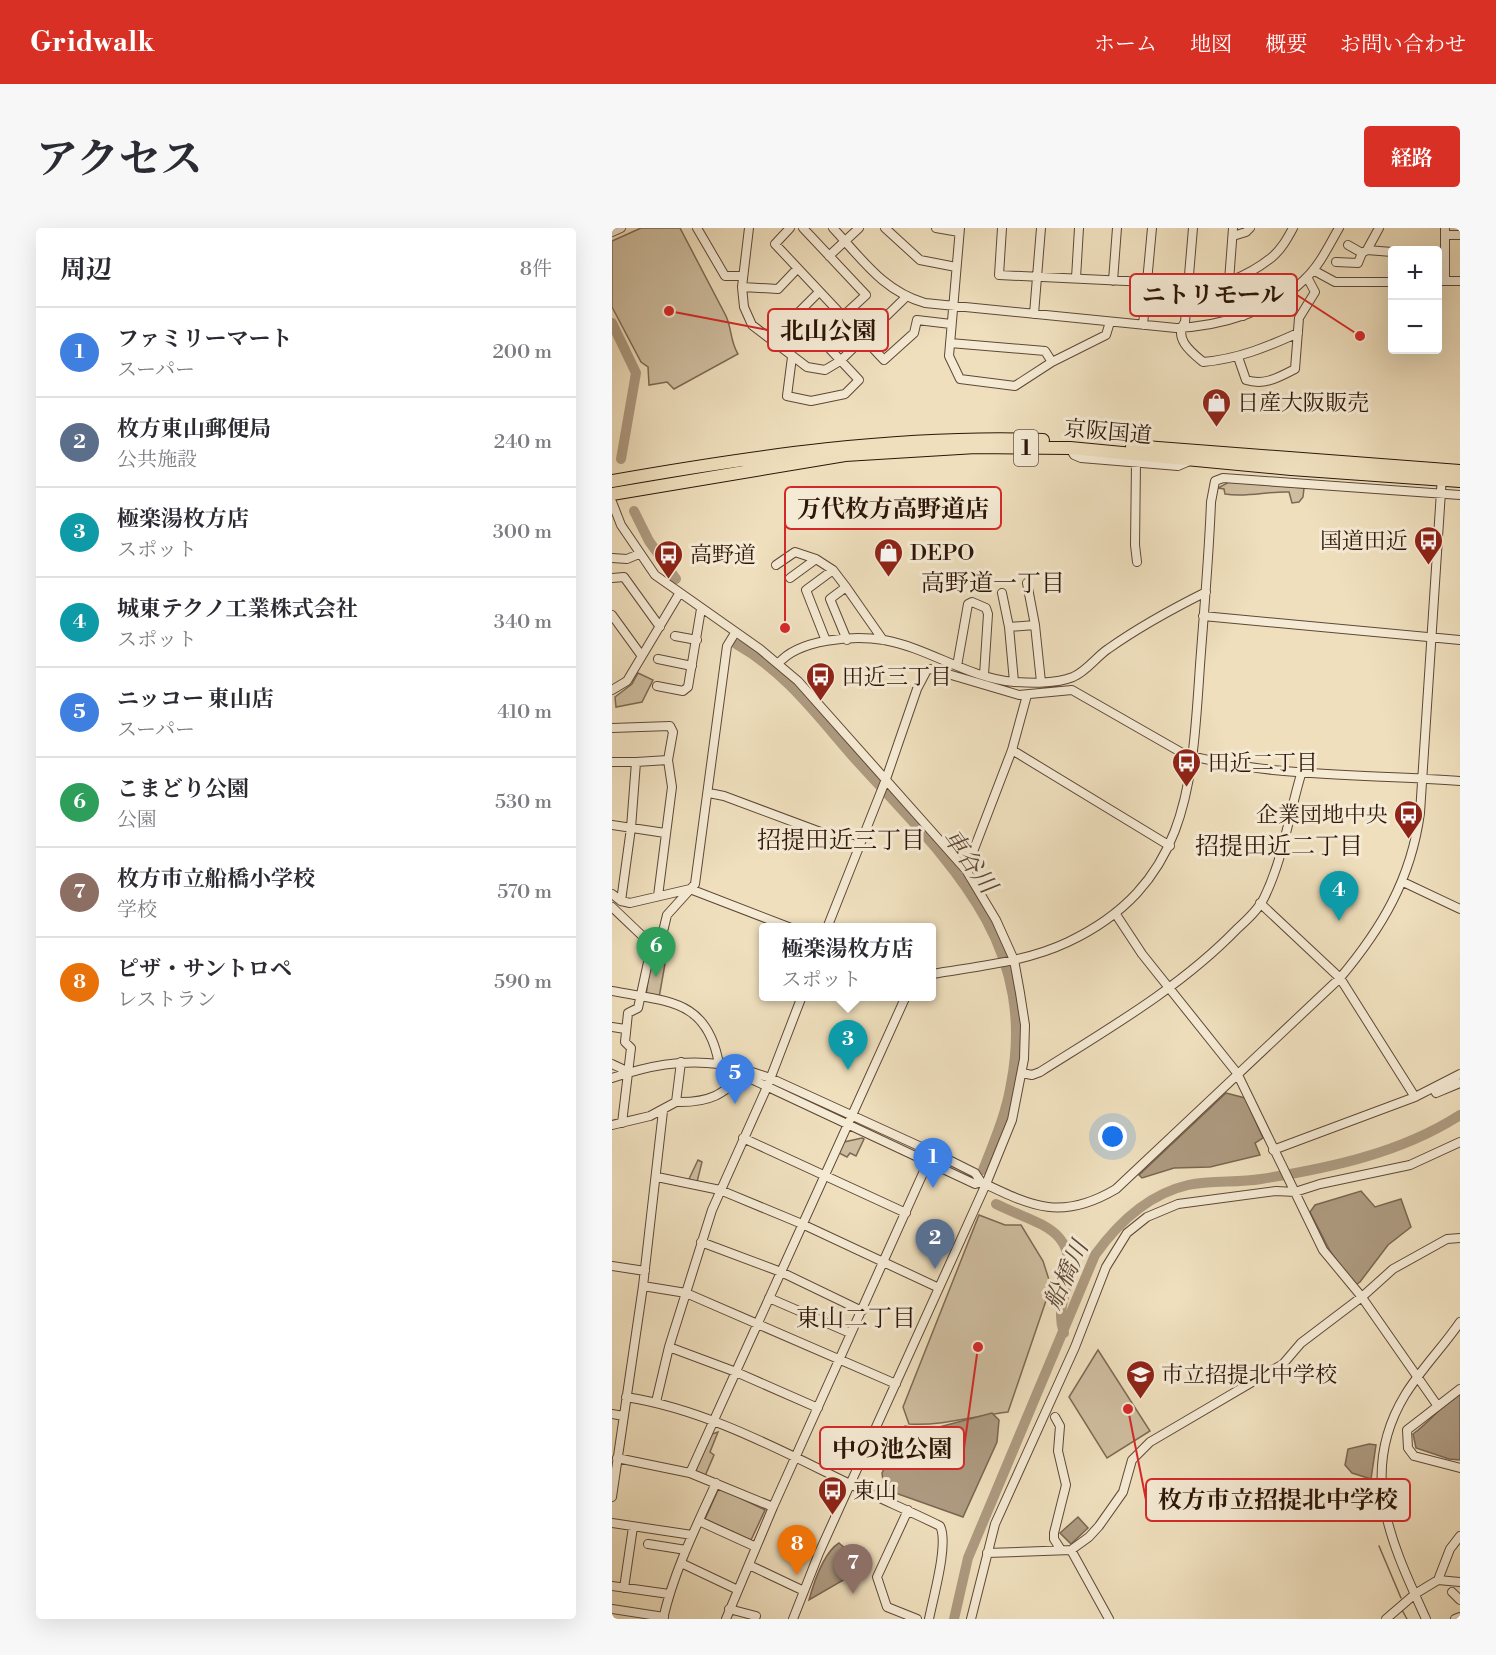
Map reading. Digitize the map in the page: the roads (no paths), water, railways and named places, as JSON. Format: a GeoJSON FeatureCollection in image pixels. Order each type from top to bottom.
{"type":"FeatureCollection","features":[{"type":"Feature","properties":{"kind":"highway","name":"京阪国道"},"geometry":{"type":"LineString","coordinates":[[612,481],[857,444],[977,438],[1071,441],[1443,475],[1460,480]]}},
{"type":"Feature","properties":{"kind":"highway","name":"京阪国道"},"geometry":{"type":"LineString","coordinates":[[612,494],[845,455],[976,447],[1070,448],[1193,460],[1443,475],[1460,471]]}},
{"type":"Feature","properties":{"kind":"street"},"geometry":{"type":"LineString","coordinates":[[612,232],[621,228]]}},
{"type":"Feature","properties":{"kind":"street"},"geometry":{"type":"LineString","coordinates":[[697,228],[725,276],[743,276]]}},
{"type":"Feature","properties":{"kind":"street"},"geometry":{"type":"LineString","coordinates":[[749,228],[742,287],[744,308],[752,325],[807,367],[825,370],[840,361],[906,297]]}},
{"type":"Feature","properties":{"kind":"street"},"geometry":{"type":"LineString","coordinates":[[790,228],[774,244],[884,360],[914,333],[917,320],[951,324]]}},
{"type":"Feature","properties":{"kind":"street"},"geometry":{"type":"LineString","coordinates":[[803,228],[866,295],[842,317]]}},
{"type":"Feature","properties":{"kind":"street"},"geometry":{"type":"LineString","coordinates":[[833,228],[880,280],[906,297],[952,308],[1181,327],[1212,326],[1263,307],[1307,277],[1339,228]]}},
{"type":"Feature","properties":{"kind":"street"},"geometry":{"type":"LineString","coordinates":[[829,256],[859,228]]}},
{"type":"Feature","properties":{"kind":"street"},"geometry":{"type":"LineString","coordinates":[[885,228],[920,260],[956,267]]}},
{"type":"Feature","properties":{"kind":"street"},"geometry":{"type":"LineString","coordinates":[[936,228],[960,230],[950,343],[951,363],[960,379],[1015,386],[1052,362],[1106,335],[1110,322]]}},
{"type":"Feature","properties":{"kind":"street"},"geometry":{"type":"LineString","coordinates":[[1002,228],[999,274],[1147,282]]}},
{"type":"Feature","properties":{"kind":"street"},"geometry":{"type":"LineString","coordinates":[[1034,314],[1041,228]]}},
{"type":"Feature","properties":{"kind":"street"},"geometry":{"type":"LineString","coordinates":[[1076,278],[1079,228]]}},
{"type":"Feature","properties":{"kind":"street"},"geometry":{"type":"LineString","coordinates":[[1113,281],[1117,228]]}},
{"type":"Feature","properties":{"kind":"street"},"geometry":{"type":"LineString","coordinates":[[1143,325],[1152,228]]}},
{"type":"Feature","properties":{"kind":"street"},"geometry":{"type":"LineString","coordinates":[[1193,228],[1185,322],[1181,327],[1181,337],[1188,349],[1203,362],[1239,357],[1299,333]]}},
{"type":"Feature","properties":{"kind":"street"},"geometry":{"type":"LineString","coordinates":[[1243,316],[1229,281],[1233,232],[1246,232],[1250,228]]}},
{"type":"Feature","properties":{"kind":"street"},"geometry":{"type":"LineString","coordinates":[[1188,289],[1211,288],[1271,258],[1293,228]]}},
{"type":"Feature","properties":{"kind":"street"},"geometry":{"type":"LineString","coordinates":[[1336,262],[1358,263],[1379,228]]}},
{"type":"Feature","properties":{"kind":"street"},"geometry":{"type":"LineString","coordinates":[[1442,248],[1445,231],[1460,235]]}},
{"type":"Feature","properties":{"kind":"street"},"geometry":{"type":"LineString","coordinates":[[1348,245],[1364,252],[1388,252]]}},
{"type":"Feature","properties":{"kind":"street"},"geometry":{"type":"LineString","coordinates":[[742,287],[778,289],[797,269]]}},
{"type":"Feature","properties":{"kind":"street"},"geometry":{"type":"LineString","coordinates":[[1313,270],[1335,282],[1388,282]]}},
{"type":"Feature","properties":{"kind":"street"},"geometry":{"type":"LineString","coordinates":[[1239,357],[1246,380],[1262,382],[1272,380],[1295,369],[1299,318],[1315,292],[1307,277]]}},
{"type":"Feature","properties":{"kind":"street"},"geometry":{"type":"LineString","coordinates":[[1442,281],[1460,281]]}},
{"type":"Feature","properties":{"kind":"street"},"geometry":{"type":"LineString","coordinates":[[792,357],[787,396],[811,400],[845,394],[859,381],[797,314],[819,292]]}},
{"type":"Feature","properties":{"kind":"street"},"geometry":{"type":"LineString","coordinates":[[950,343],[1045,351],[1052,362]]}},
{"type":"Feature","properties":{"kind":"street"},"geometry":{"type":"LineString","coordinates":[[1070,448],[1074,455],[1081,458],[1178,466],[1193,460]]}},
{"type":"Feature","properties":{"kind":"street"},"geometry":{"type":"LineString","coordinates":[[1136,463],[1135,545],[1137,562]]}},
{"type":"Feature","properties":{"kind":"street"},"geometry":{"type":"LineString","coordinates":[[612,1125],[663,1111],[676,1102],[711,1098],[741,1081],[749,1071],[770,1078],[975,1173],[983,1183],[1037,1206],[1078,1207],[1097,1200],[1116,1189],[1340,978],[1382,923],[1403,882],[1416,841],[1423,778],[1443,475]]}},
{"type":"Feature","properties":{"kind":"street"},"geometry":{"type":"LineString","coordinates":[[936,973],[1028,958],[1071,941],[1115,913],[1146,882],[1170,846],[1189,788],[1194,756],[1211,502],[1215,481],[1223,478],[1460,495]]}},
{"type":"Feature","properties":{"kind":"street"},"geometry":{"type":"LineString","coordinates":[[612,502],[621,525],[655,575],[798,681],[885,782],[966,870],[996,920],[1024,1025],[1022,1073],[1012,1120],[793,1619]]}},
{"type":"Feature","properties":{"kind":"street"},"geometry":{"type":"LineString","coordinates":[[776,565],[795,552],[816,559],[833,570],[883,640]]}},
{"type":"Feature","properties":{"kind":"street"},"geometry":{"type":"LineString","coordinates":[[612,558],[627,559],[639,554]]}},
{"type":"Feature","properties":{"kind":"street"},"geometry":{"type":"LineString","coordinates":[[790,578],[816,559]]}},
{"type":"Feature","properties":{"kind":"street"},"geometry":{"type":"LineString","coordinates":[[826,641],[806,590],[833,570]]}},
{"type":"Feature","properties":{"kind":"street"},"geometry":{"type":"LineString","coordinates":[[612,578],[624,577],[660,627]]}},
{"type":"Feature","properties":{"kind":"street"},"geometry":{"type":"LineString","coordinates":[[1027,583],[1035,625],[1041,682]]}},
{"type":"Feature","properties":{"kind":"street"},"geometry":{"type":"LineString","coordinates":[[846,587],[830,599],[847,640]]}},
{"type":"Feature","properties":{"kind":"street"},"geometry":{"type":"LineString","coordinates":[[778,664],[784,656],[808,643],[883,640],[984,675],[1014,682],[1041,682],[1073,677],[1091,665],[1107,649],[1152,620],[1206,592]]}},
{"type":"Feature","properties":{"kind":"street"},"geometry":{"type":"LineString","coordinates":[[1002,593],[1009,627],[1014,682]]}},
{"type":"Feature","properties":{"kind":"street"},"geometry":{"type":"LineString","coordinates":[[612,690],[627,681],[679,594]]}},
{"type":"Feature","properties":{"kind":"street"},"geometry":{"type":"LineString","coordinates":[[957,666],[968,604],[972,602],[986,608],[988,614],[984,675]]}},
{"type":"Feature","properties":{"kind":"street"},"geometry":{"type":"LineString","coordinates":[[657,686],[683,691],[688,687],[701,609]]}},
{"type":"Feature","properties":{"kind":"street"},"geometry":{"type":"LineString","coordinates":[[612,615],[641,655]]}},
{"type":"Feature","properties":{"kind":"street"},"geometry":{"type":"LineString","coordinates":[[1203,616],[1460,640]]}},
{"type":"Feature","properties":{"kind":"street"},"geometry":{"type":"LineString","coordinates":[[1009,627],[1035,625]]}},
{"type":"Feature","properties":{"kind":"street"},"geometry":{"type":"LineString","coordinates":[[622,1123],[631,1048],[625,1042],[628,1013],[638,1008],[650,953],[660,944],[667,915],[695,884],[727,646],[735,633]]}},
{"type":"Feature","properties":{"kind":"street"},"geometry":{"type":"LineString","coordinates":[[675,636],[697,640]]}},
{"type":"Feature","properties":{"kind":"street"},"geometry":{"type":"LineString","coordinates":[[658,659],[692,666]]}},
{"type":"Feature","properties":{"kind":"street"},"geometry":{"type":"LineString","coordinates":[[829,923],[885,782],[917,689],[927,670],[931,669],[988,687],[1027,695],[1072,690],[1184,754],[1246,766],[1460,781]]}},
{"type":"Feature","properties":{"kind":"street"},"geometry":{"type":"LineString","coordinates":[[966,870],[972,860],[1012,750],[1027,695]]}},
{"type":"Feature","properties":{"kind":"street"},"geometry":{"type":"LineString","coordinates":[[612,728],[670,726],[673,732],[668,760],[672,787],[658,896]]}},
{"type":"Feature","properties":{"kind":"street"},"geometry":{"type":"LineString","coordinates":[[1012,750],[1170,846]]}},
{"type":"Feature","properties":{"kind":"street"},"geometry":{"type":"LineString","coordinates":[[612,762],[668,760]]}},
{"type":"Feature","properties":{"kind":"street"},"geometry":{"type":"LineString","coordinates":[[621,902],[631,828],[636,762]]}},
{"type":"Feature","properties":{"kind":"street"},"geometry":{"type":"LineString","coordinates":[[1022,1073],[1032,1075],[1040,1072],[1170,986],[1225,942],[1260,903],[1277,867],[1302,771]]}},
{"type":"Feature","properties":{"kind":"street"},"geometry":{"type":"LineString","coordinates":[[709,793],[724,796],[858,846]]}},
{"type":"Feature","properties":{"kind":"street"},"geometry":{"type":"LineString","coordinates":[[612,825],[665,833]]}},
{"type":"Feature","properties":{"kind":"street"},"geometry":{"type":"LineString","coordinates":[[1403,882],[1460,909]]}},
{"type":"Feature","properties":{"kind":"street"},"geometry":{"type":"LineString","coordinates":[[612,894],[621,902],[630,903],[690,889],[780,923]]}},
{"type":"Feature","properties":{"kind":"street"},"geometry":{"type":"LineString","coordinates":[[1260,903],[1340,978],[1415,1097]]}},
{"type":"Feature","properties":{"kind":"street"},"geometry":{"type":"LineString","coordinates":[[612,907],[655,948]]}},
{"type":"Feature","properties":{"kind":"street"},"geometry":{"type":"LineString","coordinates":[[1115,913],[1142,954],[1238,1073],[1323,1250],[1361,1296],[1437,1405]]}},
{"type":"Feature","properties":{"kind":"street"},"geometry":{"type":"LineString","coordinates":[[612,991],[690,1009],[706,1030],[718,1064]]}},
{"type":"Feature","properties":{"kind":"street"},"geometry":{"type":"LineString","coordinates":[[656,1402],[669,1347],[701,1242],[720,1190],[767,1087],[800,1001]]}},
{"type":"Feature","properties":{"kind":"street"},"geometry":{"type":"LineString","coordinates":[[690,1473],[904,1001]]}},
{"type":"Feature","properties":{"kind":"street"},"geometry":{"type":"LineString","coordinates":[[612,1027],[625,1029]]}},
{"type":"Feature","properties":{"kind":"street"},"geometry":{"type":"LineString","coordinates":[[612,1078],[629,1072],[681,1062],[718,1064],[975,1184],[983,1183]]}},
{"type":"Feature","properties":{"kind":"street"},"geometry":{"type":"LineString","coordinates":[[676,1102],[681,1062]]}},
{"type":"Feature","properties":{"kind":"street"},"geometry":{"type":"LineString","coordinates":[[612,1064],[629,1072]]}},
{"type":"Feature","properties":{"kind":"street"},"geometry":{"type":"LineString","coordinates":[[1273,1150],[1415,1097],[1460,1074]]}},
{"type":"Feature","properties":{"kind":"street"},"geometry":{"type":"LineString","coordinates":[[1434,1089],[1436,1093],[1460,1083]]}},
{"type":"Feature","properties":{"kind":"street"},"geometry":{"type":"LineString","coordinates":[[612,1497],[645,1271],[663,1111]]}},
{"type":"Feature","properties":{"kind":"street"},"geometry":{"type":"LineString","coordinates":[[743,1138],[906,1213]]}},
{"type":"Feature","properties":{"kind":"street"},"geometry":{"type":"LineString","coordinates":[[971,1619],[995,1524],[1075,1347],[1106,1267],[1127,1233],[1147,1216],[1178,1204],[1294,1189],[1410,1165],[1460,1142]]}},
{"type":"Feature","properties":{"kind":"street"},"geometry":{"type":"LineString","coordinates":[[726,1619],[773,1507],[928,1162]]}},
{"type":"Feature","properties":{"kind":"street"},"geometry":{"type":"LineString","coordinates":[[657,1177],[720,1190],[802,1224],[939,1288]]}},
{"type":"Feature","properties":{"kind":"street"},"geometry":{"type":"LineString","coordinates":[[987,1553],[1071,1550],[1089,1538],[1123,1492],[1128,1468],[1140,1451],[1164,1432],[1283,1364],[1301,1343],[1402,1263],[1447,1239],[1460,1238]]}},
{"type":"Feature","properties":{"kind":"street"},"geometry":{"type":"LineString","coordinates":[[701,1242],[781,1272],[862,1311]]}},
{"type":"Feature","properties":{"kind":"street"},"geometry":{"type":"LineString","coordinates":[[612,1266],[645,1271]]}},
{"type":"Feature","properties":{"kind":"street"},"geometry":{"type":"LineString","coordinates":[[643,1286],[686,1293],[896,1384]]}},
{"type":"Feature","properties":{"kind":"street"},"geometry":{"type":"LineString","coordinates":[[769,1298],[850,1334]]}},
{"type":"Feature","properties":{"kind":"street"},"geometry":{"type":"LineString","coordinates":[[1426,1619],[1385,1519],[1380,1482],[1383,1452],[1392,1422],[1406,1394],[1460,1322]]}},
{"type":"Feature","properties":{"kind":"street"},"geometry":{"type":"LineString","coordinates":[[669,1347],[736,1372],[818,1408]]}},
{"type":"Feature","properties":{"kind":"street"},"geometry":{"type":"LineString","coordinates":[[1460,1389],[1407,1430],[1408,1448],[1414,1456],[1460,1468]]}},
{"type":"Feature","properties":{"kind":"street"},"geometry":{"type":"LineString","coordinates":[[626,1397],[656,1402],[713,1422],[796,1457],[940,1526],[943,1532],[929,1619]]}},
{"type":"Feature","properties":{"kind":"street"},"geometry":{"type":"LineString","coordinates":[[612,1414],[623,1416]]}},
{"type":"Feature","properties":{"kind":"street"},"geometry":{"type":"LineString","coordinates":[[1055,1417],[1060,1426],[1058,1451],[1066,1485],[1054,1533],[1054,1539],[1061,1550]]}},
{"type":"Feature","properties":{"kind":"street"},"geometry":{"type":"LineString","coordinates":[[617,1458],[690,1473],[773,1507]]}},
{"type":"Feature","properties":{"kind":"street"},"geometry":{"type":"LineString","coordinates":[[612,1609],[664,1618],[669,1594],[692,1535],[716,1483]]}},
{"type":"Feature","properties":{"kind":"street"},"geometry":{"type":"LineString","coordinates":[[908,1510],[877,1576],[887,1607],[917,1619]]}},
{"type":"Feature","properties":{"kind":"street"},"geometry":{"type":"LineString","coordinates":[[699,1521],[756,1547]]}},
{"type":"Feature","properties":{"kind":"street"},"geometry":{"type":"LineString","coordinates":[[612,1524],[692,1535]]}},
{"type":"Feature","properties":{"kind":"street"},"geometry":{"type":"LineString","coordinates":[[624,1588],[633,1527]]}},
{"type":"Feature","properties":{"kind":"street"},"geometry":{"type":"LineString","coordinates":[[1438,1580],[1450,1549],[1460,1536]]}},
{"type":"Feature","properties":{"kind":"street"},"geometry":{"type":"LineString","coordinates":[[648,1544],[686,1550]]}},
{"type":"Feature","properties":{"kind":"street"},"geometry":{"type":"LineString","coordinates":[[1071,1550],[1109,1619]]}},
{"type":"Feature","properties":{"kind":"street"},"geometry":{"type":"LineString","coordinates":[[681,1563],[738,1590]]}},
{"type":"Feature","properties":{"kind":"street"},"geometry":{"type":"LineString","coordinates":[[749,1565],[804,1591]]}},
{"type":"Feature","properties":{"kind":"street"},"geometry":{"type":"LineString","coordinates":[[1386,1619],[1415,1594],[1438,1580],[1460,1582]]}},
{"type":"Feature","properties":{"kind":"street"},"geometry":{"type":"LineString","coordinates":[[612,1586],[669,1594]]}},
{"type":"Feature","properties":{"kind":"street"},"geometry":{"type":"LineString","coordinates":[[1452,1592],[1460,1600]]}},
{"type":"Feature","properties":{"kind":"street"},"geometry":{"type":"LineString","coordinates":[[729,1610],[756,1616]]}},
{"type":"Feature","properties":{"kind":"street"},"geometry":{"type":"LineString","coordinates":[[1455,1619],[1460,1617]]}},
{"type":"Feature","properties":{"kind":"waterway","name":"車谷川"},"geometry":{"type":"LineString","coordinates":[[612,323],[636,373],[621,459]]}},
{"type":"Feature","properties":{"kind":"waterway","name":"車谷川"},"geometry":{"type":"LineString","coordinates":[[634,511],[649,541],[676,579]]}},
{"type":"Feature","properties":{"kind":"waterway","name":"車谷川"},"geometry":{"type":"LineString","coordinates":[[736,644],[754,655],[800,696],[921,831],[951,867],[977,904],[997,943],[1011,986],[1016,1032],[1009,1095],[983,1170]]}},
{"type":"Feature","properties":{"kind":"waterway","name":"船橋川"},"geometry":{"type":"LineString","coordinates":[[954,1619],[968,1558],[1095,1255],[1124,1221],[1160,1195],[1174,1189],[1197,1183],[1261,1179],[1339,1164],[1414,1139],[1460,1115]]}},
{"type":"Feature","properties":{"kind":"waterway","name":"車谷川"},"geometry":{"type":"LineString","coordinates":[[996,1204],[1041,1224],[1062,1241],[1067,1253],[1069,1268],[1061,1310],[1064,1333]]}},
{"type":"Feature","properties":{"kind":"waterway"},"geometry":{"type":"LineString","coordinates":[[1379,1546],[1401,1598]]}},
{"type":"Feature","properties":{"kind":"waterway"},"geometry":{"type":"LineString","coordinates":[[1402,1610],[1407,1619]]}},
{"type":"Feature","properties":{"kind":"place","name":"北山公園"},"geometry":{"type":"Point","coordinates":[669,311]}},
{"type":"Feature","properties":{"kind":"place","name":"ニトリモール"},"geometry":{"type":"Point","coordinates":[1360,336]}},
{"type":"Feature","properties":{"kind":"place","name":"日産大阪販売"},"geometry":{"type":"Point","coordinates":[1216,428]}},
{"type":"Feature","properties":{"kind":"place","name":"国道田近"},"geometry":{"type":"Point","coordinates":[1429,566]}},
{"type":"Feature","properties":{"kind":"place","name":"DEPO"},"geometry":{"type":"Point","coordinates":[889,578]}},
{"type":"Feature","properties":{"kind":"place","name":"高野道"},"geometry":{"type":"Point","coordinates":[669,580]}},
{"type":"Feature","properties":{"kind":"place","name":"万代枚方高野道店"},"geometry":{"type":"Point","coordinates":[785,628]}},
{"type":"Feature","properties":{"kind":"place","name":"田近三丁目"},"geometry":{"type":"Point","coordinates":[821,702]}},
{"type":"Feature","properties":{"kind":"place","name":"田近二丁目"},"geometry":{"type":"Point","coordinates":[1187,788]}},
{"type":"Feature","properties":{"kind":"place","name":"企業団地中央"},"geometry":{"type":"Point","coordinates":[1409,840]}},
{"type":"Feature","properties":{"kind":"place","name":"城東テクノ工業株式会社"},"geometry":{"type":"Point","coordinates":[1339,921]}},
{"type":"Feature","properties":{"kind":"place","name":"こまどり公園"},"geometry":{"type":"Point","coordinates":[656,977]}},
{"type":"Feature","properties":{"kind":"place","name":"極楽湯枚方店"},"geometry":{"type":"Point","coordinates":[848,1070]}},
{"type":"Feature","properties":{"kind":"place","name":"ニッコー 東山店"},"geometry":{"type":"Point","coordinates":[735,1104]}},
{"type":"Feature","properties":{"kind":"place","name":"ファミリーマート"},"geometry":{"type":"Point","coordinates":[933,1188]}},
{"type":"Feature","properties":{"kind":"place","name":"枚方東山郵便局"},"geometry":{"type":"Point","coordinates":[935,1269]}},
{"type":"Feature","properties":{"kind":"place","name":"中の池公園"},"geometry":{"type":"Point","coordinates":[978,1347]}},
{"type":"Feature","properties":{"kind":"place","name":"市立招提北中学校"},"geometry":{"type":"Point","coordinates":[1140,1400]}},
{"type":"Feature","properties":{"kind":"place","name":"枚方市立招提北中学校"},"geometry":{"type":"Point","coordinates":[1128,1409]}},
{"type":"Feature","properties":{"kind":"place","name":"東山"},"geometry":{"type":"Point","coordinates":[832,1516]}},
{"type":"Feature","properties":{"kind":"place","name":"ピザ・サントロペ"},"geometry":{"type":"Point","coordinates":[797,1575]}},
{"type":"Feature","properties":{"kind":"place","name":"枚方市立船橋小学校"},"geometry":{"type":"Point","coordinates":[853,1594]}},
{"type":"Feature","properties":{"kind":"district","name":"高野道一丁目"},"geometry":{"type":"Point","coordinates":[993,583]}},
{"type":"Feature","properties":{"kind":"district","name":"招提田近三丁目"},"geometry":{"type":"Point","coordinates":[841,840]}},
{"type":"Feature","properties":{"kind":"district","name":"招提田近二丁目"},"geometry":{"type":"Point","coordinates":[1279,846]}},
{"type":"Feature","properties":{"kind":"district","name":"東山二丁目"},"geometry":{"type":"Point","coordinates":[856,1318]}}]}
